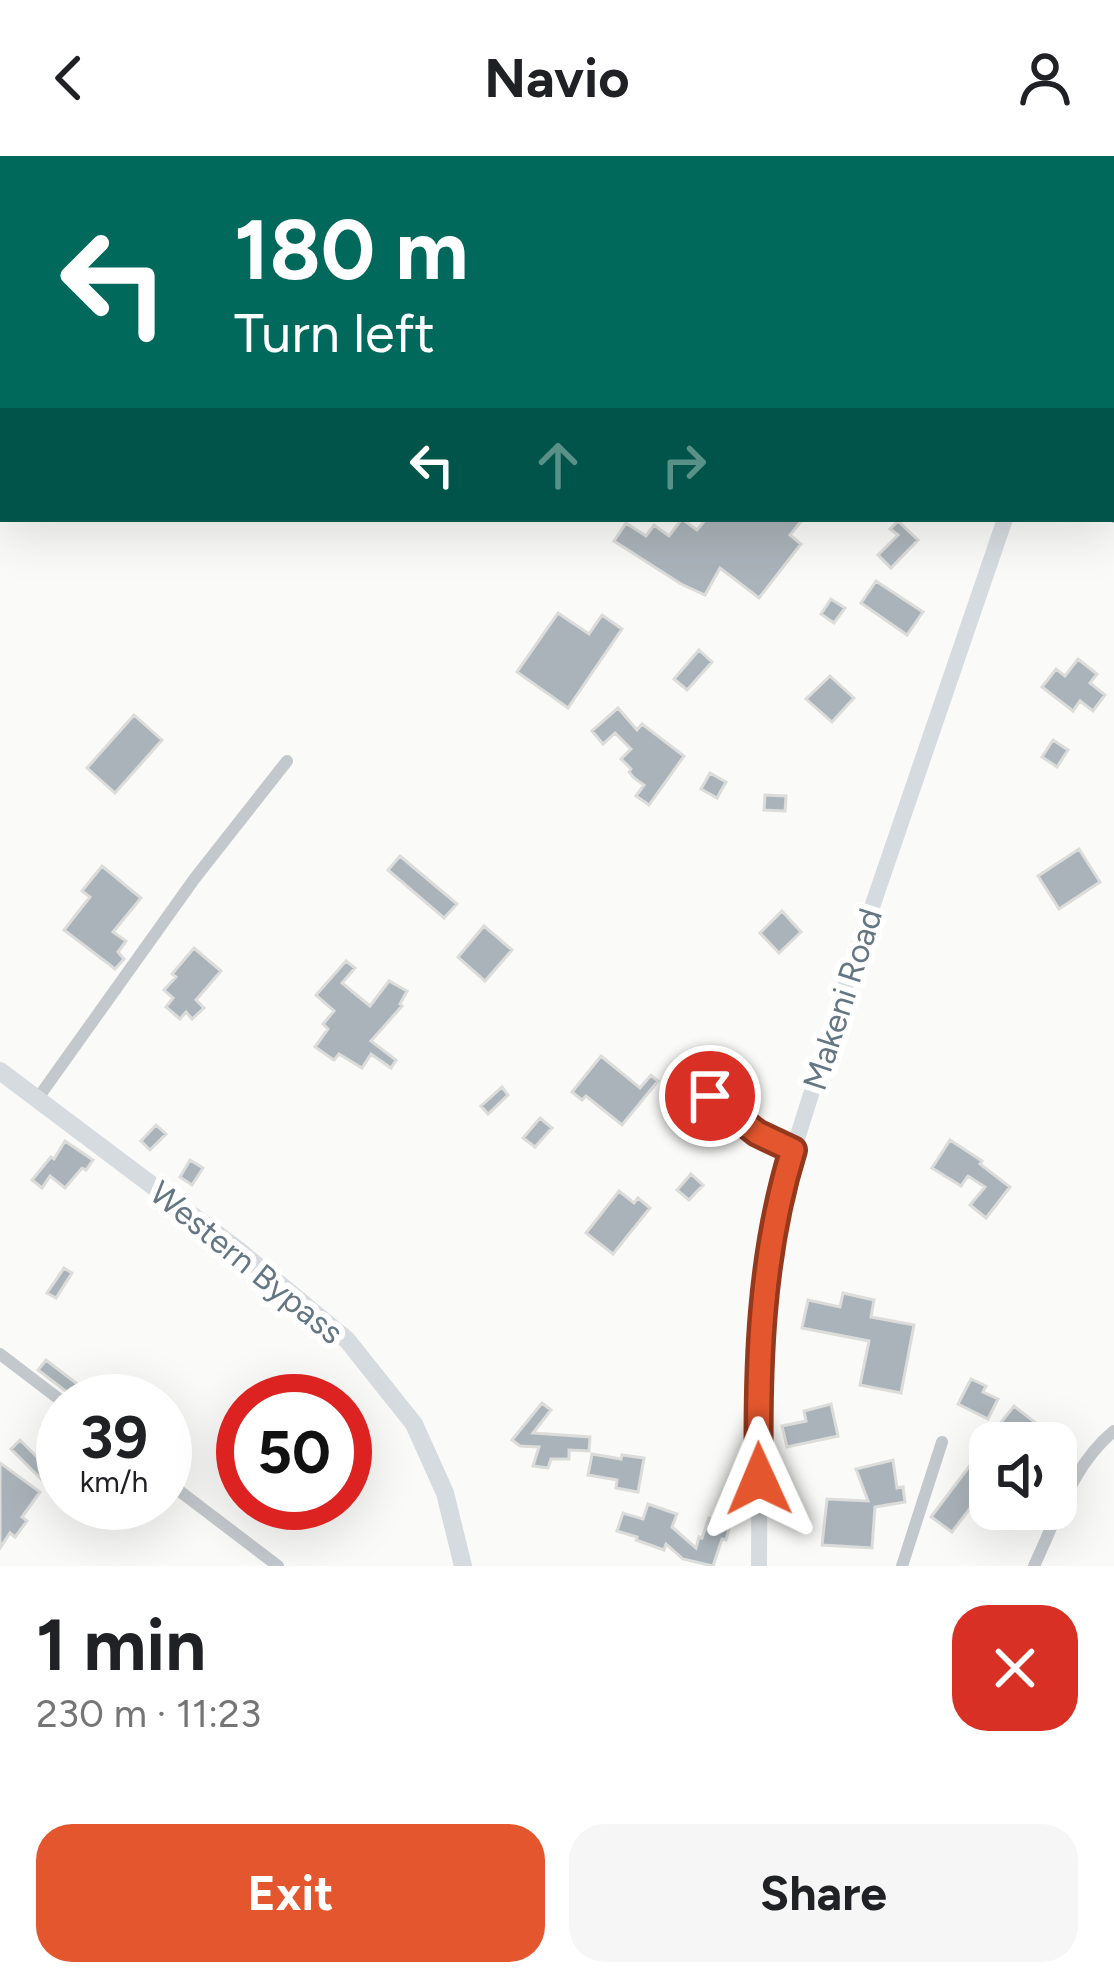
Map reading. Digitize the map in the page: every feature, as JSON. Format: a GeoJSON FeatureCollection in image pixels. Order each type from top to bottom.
{"type":"FeatureCollection","features":[{"type":"Feature","properties":{"kind":"main road","name":"Makeni Road"},"geometry":{"type":"LineString","coordinates":[[759,1566],[760,1332],[784,1180],[848,977],[1004,522]]}},
{"type":"Feature","properties":{"kind":"main road","name":"Western Bypass"},"geometry":{"type":"LineString","coordinates":[[0,1071],[238,1250],[347,1340],[414,1424],[446,1492],[463,1566]]}},
{"type":"Feature","properties":{"kind":"street"},"geometry":{"type":"LineString","coordinates":[[38,1099],[195,878],[287,761]]}},
{"type":"Feature","properties":{"kind":"street"},"geometry":{"type":"LineString","coordinates":[[710,1096],[757,1133],[793,1150]]}},
{"type":"Feature","properties":{"kind":"street"},"geometry":{"type":"LineString","coordinates":[[0,1354],[36,1381]]}},
{"type":"Feature","properties":{"kind":"street"},"geometry":{"type":"LineString","coordinates":[[1034,1566],[1081,1468],[1114,1431]]}},
{"type":"Feature","properties":{"kind":"street"},"geometry":{"type":"LineString","coordinates":[[902,1566],[942,1442]]}},
{"type":"Feature","properties":{"kind":"street"},"geometry":{"type":"LineString","coordinates":[[192,1501],[278,1566]]}},
{"type":"Feature","properties":{"kind":"building"},"geometry":{"type":"Polygon","coordinates":[[[680,522],[697,530],[704,522],[801,522],[790,535],[801,544],[759,598],[720,568],[705,595],[614,541],[626,523],[646,536],[654,525],[669,536],[680,522]]]}},
{"type":"Feature","properties":{"kind":"building"},"geometry":{"type":"Polygon","coordinates":[[[899,522],[918,540],[891,568],[878,555],[898,535],[890,529],[899,522]]]}},
{"type":"Feature","properties":{"kind":"building"},"geometry":{"type":"Polygon","coordinates":[[[876,581],[923,612],[907,635],[861,603],[876,581]]]}},
{"type":"Feature","properties":{"kind":"building"},"geometry":{"type":"Polygon","coordinates":[[[831,599],[845,608],[834,623],[821,614],[831,599]]]}},
{"type":"Feature","properties":{"kind":"building"},"geometry":{"type":"Polygon","coordinates":[[[558,613],[589,634],[602,615],[622,629],[568,708],[517,672],[558,613]]]}},
{"type":"Feature","properties":{"kind":"building"},"geometry":{"type":"Polygon","coordinates":[[[699,650],[712,662],[687,690],[674,679],[699,650]]]}},
{"type":"Feature","properties":{"kind":"building"},"geometry":{"type":"Polygon","coordinates":[[[1078,659],[1097,674],[1090,683],[1105,695],[1093,711],[1080,701],[1073,711],[1042,687],[1056,669],[1065,676],[1078,659]]]}},
{"type":"Feature","properties":{"kind":"building"},"geometry":{"type":"Polygon","coordinates":[[[830,676],[854,698],[832,722],[806,699],[830,676]]]}},
{"type":"Feature","properties":{"kind":"building"},"geometry":{"type":"Polygon","coordinates":[[[618,708],[637,730],[642,724],[684,756],[649,805],[636,796],[644,785],[621,759],[631,749],[615,733],[603,744],[592,731],[618,708]]]}},
{"type":"Feature","properties":{"kind":"building"},"geometry":{"type":"Polygon","coordinates":[[[134,715],[162,740],[115,793],[87,768],[134,715]]]}},
{"type":"Feature","properties":{"kind":"building"},"geometry":{"type":"Polygon","coordinates":[[[1053,740],[1068,750],[1057,767],[1042,757],[1053,740]]]}},
{"type":"Feature","properties":{"kind":"building"},"geometry":{"type":"Polygon","coordinates":[[[710,773],[726,782],[717,798],[701,789],[710,773]]]}},
{"type":"Feature","properties":{"kind":"building"},"geometry":{"type":"Polygon","coordinates":[[[765,795],[786,796],[785,811],[764,810],[765,795]]]}},
{"type":"Feature","properties":{"kind":"building"},"geometry":{"type":"Polygon","coordinates":[[[1079,849],[1100,882],[1059,909],[1038,876],[1079,849]]]}},
{"type":"Feature","properties":{"kind":"building"},"geometry":{"type":"Polygon","coordinates":[[[400,856],[457,904],[444,918],[388,870],[400,856]]]}},
{"type":"Feature","properties":{"kind":"building"},"geometry":{"type":"Polygon","coordinates":[[[102,866],[141,898],[113,932],[126,941],[118,952],[124,959],[115,969],[64,930],[90,897],[82,891],[102,866]]]}},
{"type":"Feature","properties":{"kind":"building"},"geometry":{"type":"Polygon","coordinates":[[[782,911],[801,932],[779,953],[760,933],[782,911]]]}},
{"type":"Feature","properties":{"kind":"building"},"geometry":{"type":"Polygon","coordinates":[[[484,926],[512,950],[485,981],[458,957],[484,926]]]}},
{"type":"Feature","properties":{"kind":"building"},"geometry":{"type":"Polygon","coordinates":[[[194,948],[221,971],[196,1000],[204,1008],[192,1019],[186,1012],[180,1019],[166,1007],[173,998],[164,990],[194,948]]]}},
{"type":"Feature","properties":{"kind":"building"},"geometry":{"type":"Polygon","coordinates":[[[346,961],[355,968],[342,983],[370,1006],[389,981],[407,991],[402,1006],[371,1041],[396,1060],[391,1068],[371,1054],[362,1068],[339,1054],[334,1060],[315,1047],[328,1029],[323,1024],[334,1011],[316,995],[346,961]]]}},
{"type":"Feature","properties":{"kind":"building"},"geometry":{"type":"Polygon","coordinates":[[[601,1056],[640,1088],[651,1075],[658,1081],[622,1125],[586,1096],[582,1100],[572,1092],[601,1056]]]}},
{"type":"Feature","properties":{"kind":"building"},"geometry":{"type":"Polygon","coordinates":[[[502,1087],[508,1095],[488,1114],[481,1106],[502,1087]]]}},
{"type":"Feature","properties":{"kind":"building"},"geometry":{"type":"Polygon","coordinates":[[[540,1118],[552,1128],[535,1147],[523,1138],[540,1118]]]}},
{"type":"Feature","properties":{"kind":"building"},"geometry":{"type":"Polygon","coordinates":[[[156,1125],[166,1134],[150,1150],[141,1141],[156,1125]]]}},
{"type":"Feature","properties":{"kind":"building"},"geometry":{"type":"Polygon","coordinates":[[[950,1140],[1010,1187],[986,1218],[970,1205],[985,1187],[968,1176],[961,1186],[932,1168],[950,1140]]]}},
{"type":"Feature","properties":{"kind":"building"},"geometry":{"type":"Polygon","coordinates":[[[65,1141],[93,1160],[65,1188],[50,1176],[42,1188],[32,1180],[65,1141]]]}},
{"type":"Feature","properties":{"kind":"building"},"geometry":{"type":"Polygon","coordinates":[[[190,1160],[203,1168],[192,1185],[180,1177],[190,1160]]]}},
{"type":"Feature","properties":{"kind":"building"},"geometry":{"type":"Polygon","coordinates":[[[691,1174],[703,1185],[689,1200],[677,1190],[691,1174]]]}},
{"type":"Feature","properties":{"kind":"building"},"geometry":{"type":"Polygon","coordinates":[[[619,1191],[650,1208],[613,1254],[586,1233],[619,1191]]]}},
{"type":"Feature","properties":{"kind":"building"},"geometry":{"type":"Polygon","coordinates":[[[64,1268],[72,1273],[56,1298],[47,1293],[64,1268]]]}},
{"type":"Feature","properties":{"kind":"building"},"geometry":{"type":"Polygon","coordinates":[[[843,1293],[874,1300],[871,1317],[914,1325],[901,1393],[860,1385],[869,1341],[802,1328],[808,1300],[840,1307],[843,1293]]]}},
{"type":"Feature","properties":{"kind":"building"},"geometry":{"type":"Polygon","coordinates":[[[46,1360],[64,1374],[43,1374],[38,1370],[46,1360]]]}},
{"type":"Feature","properties":{"kind":"building"},"geometry":{"type":"Polygon","coordinates":[[[971,1379],[998,1399],[988,1419],[958,1404],[971,1379]]]}},
{"type":"Feature","properties":{"kind":"building"},"geometry":{"type":"Polygon","coordinates":[[[542,1403],[551,1410],[533,1433],[590,1437],[589,1451],[569,1450],[569,1459],[551,1459],[548,1468],[533,1466],[539,1447],[520,1446],[512,1440],[542,1403]]]}},
{"type":"Feature","properties":{"kind":"building"},"geometry":{"type":"Polygon","coordinates":[[[831,1404],[838,1436],[787,1447],[782,1426],[806,1421],[804,1411],[831,1404]]]}},
{"type":"Feature","properties":{"kind":"building"},"geometry":{"type":"Polygon","coordinates":[[[1014,1406],[1035,1422],[1001,1422],[1014,1406]]]}},
{"type":"Feature","properties":{"kind":"building"},"geometry":{"type":"Polygon","coordinates":[[[20,1440],[36,1456],[36,1474],[11,1449],[20,1440]]]}},
{"type":"Feature","properties":{"kind":"building"},"geometry":{"type":"Polygon","coordinates":[[[592,1454],[644,1458],[638,1492],[616,1488],[617,1480],[588,1475],[592,1454]]]}},
{"type":"Feature","properties":{"kind":"building"},"geometry":{"type":"Polygon","coordinates":[[[893,1460],[897,1488],[903,1487],[905,1502],[875,1507],[872,1548],[822,1545],[827,1499],[868,1501],[856,1469],[893,1460]]]}},
{"type":"Feature","properties":{"kind":"building"},"geometry":{"type":"Polygon","coordinates":[[[0,1463],[36,1489],[36,1498],[22,1517],[27,1521],[0,1548],[0,1463]]]}},
{"type":"Feature","properties":{"kind":"building"},"geometry":{"type":"Polygon","coordinates":[[[969,1467],[969,1510],[952,1532],[931,1517],[969,1467]]]}},
{"type":"Feature","properties":{"kind":"building"},"geometry":{"type":"Polygon","coordinates":[[[648,1504],[677,1514],[672,1527],[696,1548],[709,1518],[730,1525],[713,1566],[683,1559],[666,1544],[664,1550],[617,1531],[623,1513],[643,1519],[648,1504]]]}},
{"type":"Feature","properties":{"kind":"route"},"geometry":{"type":"LineString","coordinates":[[710,1096],[757,1133],[793,1150],[769,1262],[760,1332],[759,1479]]}}]}
